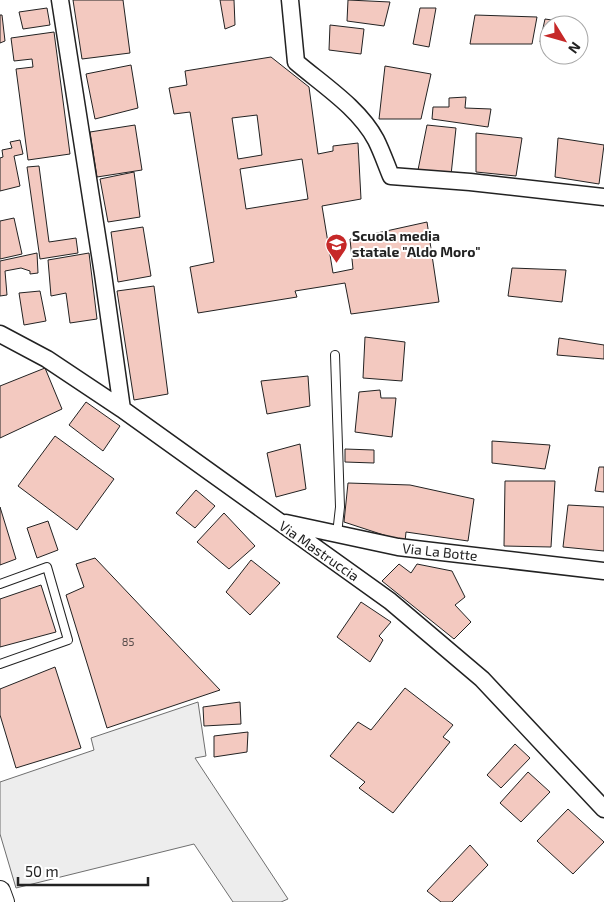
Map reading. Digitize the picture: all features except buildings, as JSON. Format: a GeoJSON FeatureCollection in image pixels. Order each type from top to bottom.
{"type":"FeatureCollection","features":[{"type":"Feature","properties":{"kind":"street"},"geometry":{"type":"LineString","coordinates":[[60,0],[103,274],[122,410]]}},
{"type":"Feature","properties":{"kind":"street"},"geometry":{"type":"LineString","coordinates":[[290,0],[296,62],[350,107],[363,121],[376,139],[391,176],[470,182],[604,197]]}},
{"type":"Feature","properties":{"kind":"street","name":"Via Mastruccia"},"geometry":{"type":"LineString","coordinates":[[0,334],[47,359],[122,410],[390,601],[482,679],[602,803]]}},
{"type":"Feature","properties":{"kind":"street","name":"Via La Botte"},"geometry":{"type":"LineString","coordinates":[[279,522],[398,547],[604,571]]}},
{"type":"Feature","properties":{"kind":"street"},"geometry":{"type":"LineString","coordinates":[[0,891],[4,902]]}},
{"type":"Feature","properties":{"kind":"lane"},"geometry":{"type":"LineString","coordinates":[[335,356],[340,507],[337,534]]}},
{"type":"Feature","properties":{"kind":"lane"},"geometry":{"type":"LineString","coordinates":[[0,584],[47,567],[68,640],[0,664]]}},
{"type":"Feature","properties":{"kind":"shaded area"},"geometry":{"type":"Polygon","coordinates":[[[198,702],[206,756],[195,758],[288,899],[281,902],[233,902],[194,844],[16,888],[0,834],[0,782],[94,750],[91,738],[198,702]]]}},
{"type":"Feature","properties":{"kind":"place","name":"Scuola media statale \"Aldo Moro\""},"geometry":{"type":"Point","coordinates":[336,263]}}]}
